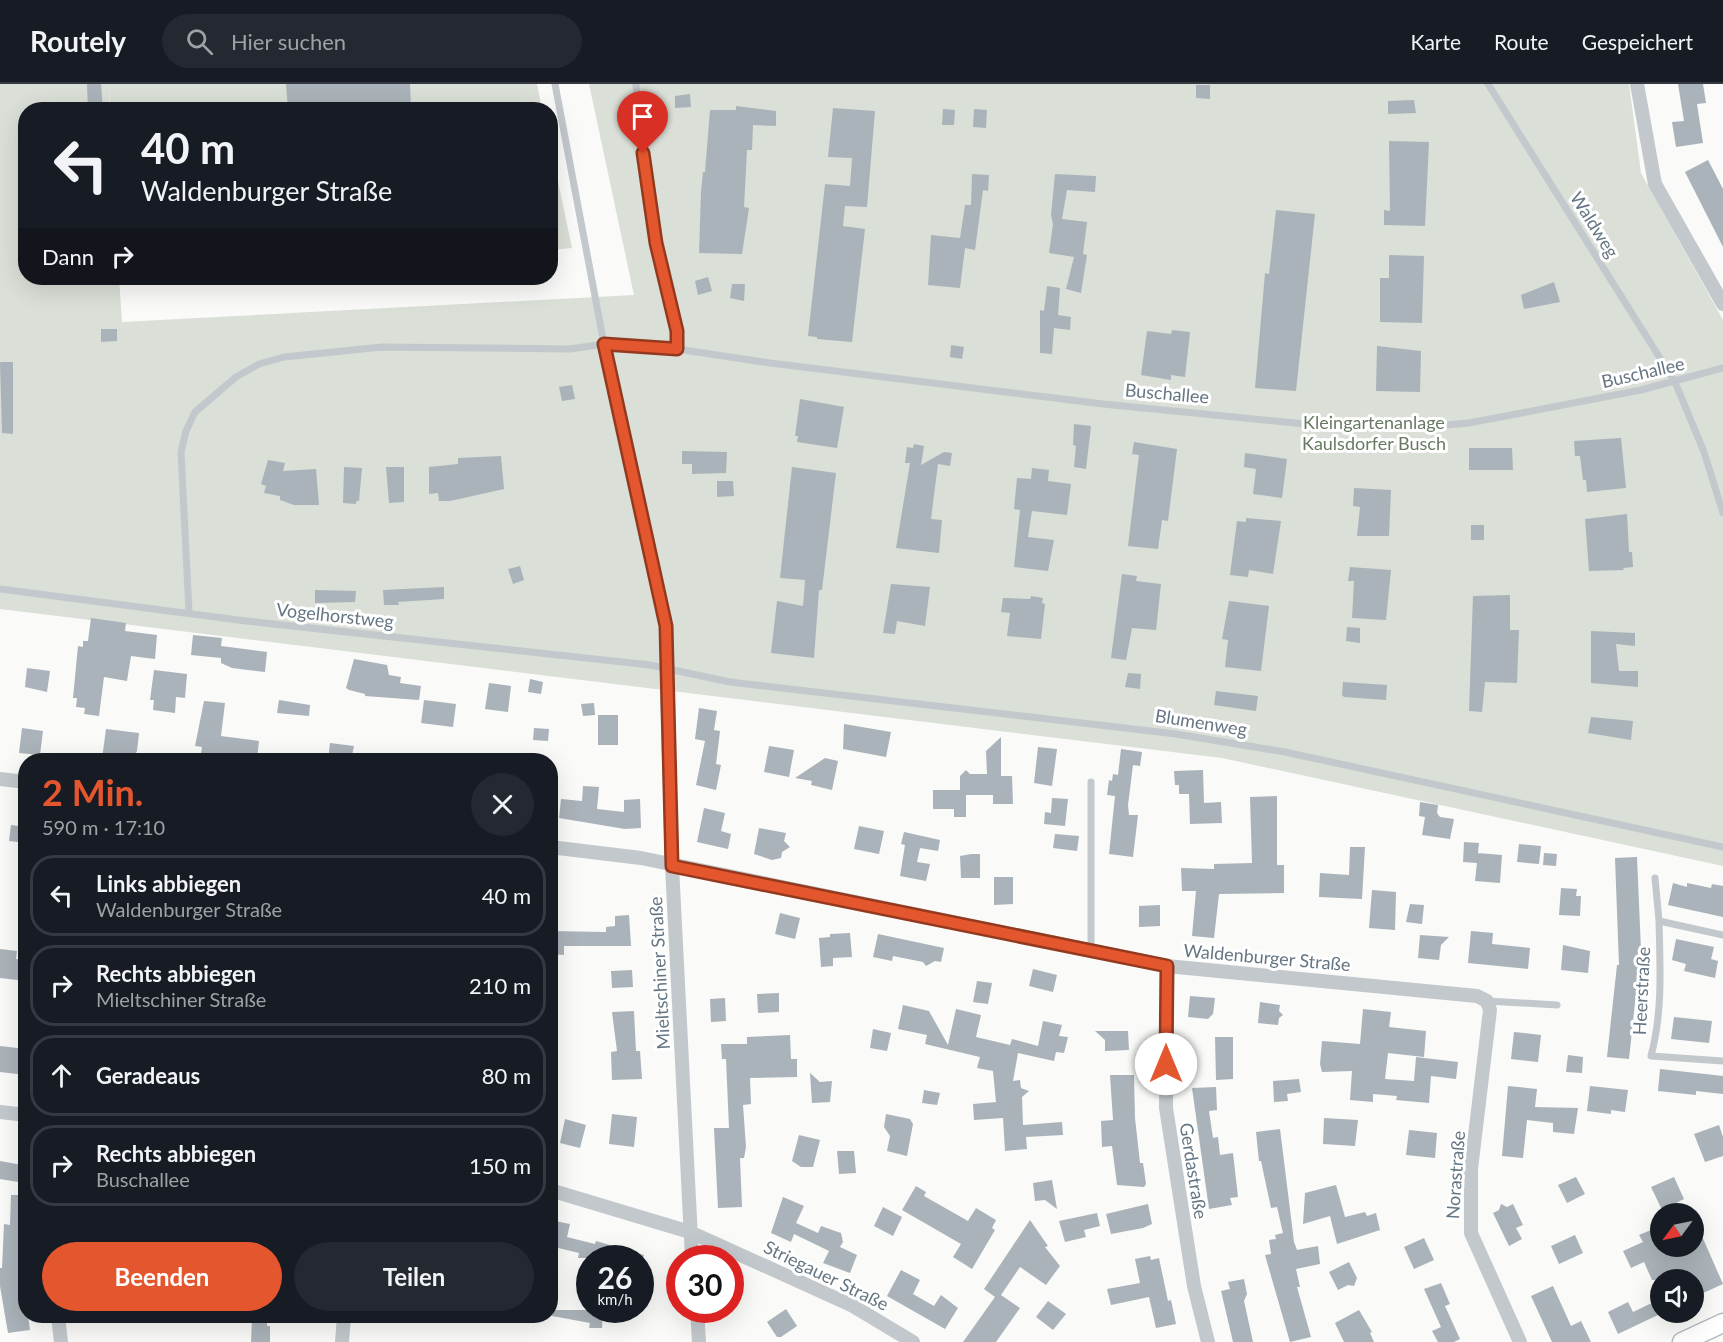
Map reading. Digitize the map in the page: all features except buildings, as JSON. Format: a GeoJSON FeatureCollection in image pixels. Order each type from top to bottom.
{"type":"FeatureCollection","features":[{"type":"Feature","properties":{"kind":"main road"},"geometry":{"type":"LineString","coordinates":[[1682,1342],[1723,1323]]}},
{"type":"Feature","properties":{"kind":"street"},"geometry":{"type":"LineString","coordinates":[[1637,84],[1641,117],[1655,184],[1723,304]]}},
{"type":"Feature","properties":{"kind":"street","name":"Mieltschiner Straße"},"geometry":{"type":"LineString","coordinates":[[667,685],[672,866],[691,1245]]}},
{"type":"Feature","properties":{"kind":"street"},"geometry":{"type":"LineString","coordinates":[[0,779],[18,781]]}},
{"type":"Feature","properties":{"kind":"street","name":"Waldenburger Straße"},"geometry":{"type":"LineString","coordinates":[[558,848],[641,858],[1167,966],[1460,994],[1477,996],[1487,1001]]}},
{"type":"Feature","properties":{"kind":"street","name":"Gerdastraße"},"geometry":{"type":"LineString","coordinates":[[1167,966],[1166,1108],[1194,1286],[1208,1342]]}},
{"type":"Feature","properties":{"kind":"street","name":"Norastraße"},"geometry":{"type":"LineString","coordinates":[[1487,1001],[1490,1010],[1471,1169],[1470,1233],[1520,1342]]}},
{"type":"Feature","properties":{"kind":"street"},"geometry":{"type":"LineString","coordinates":[[0,1112],[18,1114]]}},
{"type":"Feature","properties":{"kind":"street","name":"Striegauer Straße"},"geometry":{"type":"LineString","coordinates":[[558,1192],[690,1232],[853,1306],[913,1342]]}},
{"type":"Feature","properties":{"kind":"street"},"geometry":{"type":"LineString","coordinates":[[59,1323],[61,1342]]}},
{"type":"Feature","properties":{"kind":"street"},"geometry":{"type":"LineString","coordinates":[[342,1342],[343,1323]]}},
{"type":"Feature","properties":{"kind":"street"},"geometry":{"type":"LineString","coordinates":[[698,1323],[699,1342]]}},
{"type":"Feature","properties":{"kind":"lane"},"geometry":{"type":"LineString","coordinates":[[555,84],[604,344],[664,614],[667,685]]}},
{"type":"Feature","properties":{"kind":"lane"},"geometry":{"type":"LineString","coordinates":[[636,84],[650,210],[677,331],[677,349]]}},
{"type":"Feature","properties":{"kind":"lane","name":"Waldweg"},"geometry":{"type":"LineString","coordinates":[[1488,84],[1675,382]]}},
{"type":"Feature","properties":{"kind":"lane","name":"Buschallee"},"geometry":{"type":"LineString","coordinates":[[189,612],[181,452],[186,431],[195,412],[237,377],[259,364],[284,357],[382,347],[570,349],[604,344],[677,349],[770,363],[1103,404],[1325,426],[1434,426],[1468,423],[1675,382],[1723,368]]}},
{"type":"Feature","properties":{"kind":"lane"},"geometry":{"type":"LineString","coordinates":[[1675,382],[1704,452],[1723,513]]}},
{"type":"Feature","properties":{"kind":"lane","name":"Vogelhorstweg"},"geometry":{"type":"LineString","coordinates":[[0,589],[246,621],[650,665],[667,670]]}},
{"type":"Feature","properties":{"kind":"lane","name":"Blumenweg"},"geometry":{"type":"LineString","coordinates":[[667,670],[730,682],[1176,734],[1285,752],[1723,847]]}},
{"type":"Feature","properties":{"kind":"lane"},"geometry":{"type":"LineString","coordinates":[[1091,782],[1091,951]]}},
{"type":"Feature","properties":{"kind":"lane"},"geometry":{"type":"LineString","coordinates":[[1655,878],[1659,921]]}},
{"type":"Feature","properties":{"kind":"lane","name":"Heerstraße"},"geometry":{"type":"LineString","coordinates":[[1723,935],[1659,921],[1658,1029],[1651,1056],[1723,1061]]}},
{"type":"Feature","properties":{"kind":"lane","name":"Waldenburger Straße"},"geometry":{"type":"LineString","coordinates":[[1487,1001],[1557,1005]]}},
{"type":"Feature","properties":{"kind":"green space","name":"Kleingartenanlage Kaulsdorfer Busch"},"geometry":{"type":"Polygon","coordinates":[[[0,84],[537,84],[541,102],[110,102],[109,89],[110,102],[18,102],[18,285],[119,285],[122,322],[634,295],[589,84],[1629,84],[1641,173],[1723,320],[1723,866],[1222,758],[0,609],[0,84]]]}},
{"type":"Feature","properties":{"kind":"green space"},"geometry":{"type":"Polygon","coordinates":[[[558,181],[572,248],[558,249],[558,181]]]}},
{"type":"Feature","properties":{"kind":"route"},"geometry":{"type":"LineString","coordinates":[[643,153],[656,243],[677,331],[677,349],[604,344],[666,626],[672,866],[1167,966],[1166,1064]]}}]}
